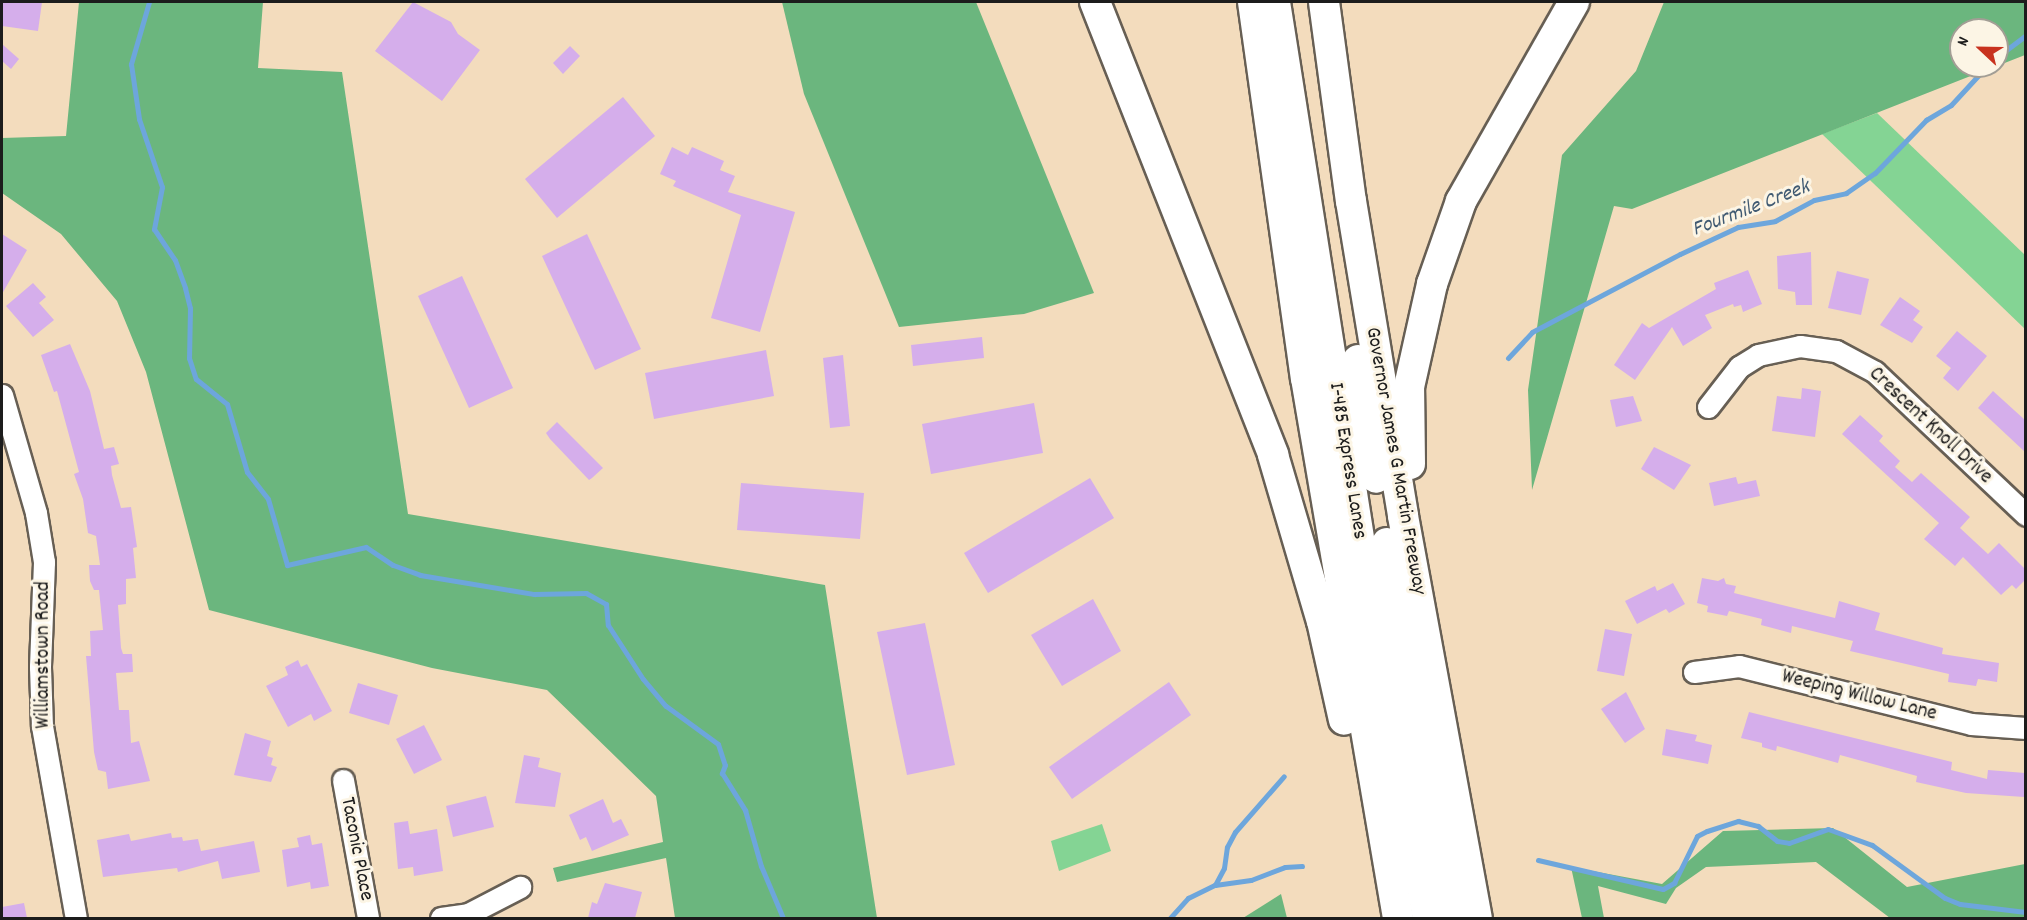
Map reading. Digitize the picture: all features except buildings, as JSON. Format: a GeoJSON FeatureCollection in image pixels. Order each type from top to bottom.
{"type":"FeatureCollection","features":[{"type":"Feature","properties":{"kind":"highway"},"geometry":{"type":"LineString","coordinates":[[1095,2],[1273,455],[1322,621],[1366,821],[1389,867]]}},
{"type":"Feature","properties":{"kind":"highway"},"geometry":{"type":"LineString","coordinates":[[1253,2],[1304,367],[1398,918]]}},
{"type":"Feature","properties":{"kind":"highway","name":"I-485 Express Lanes"},"geometry":{"type":"LineString","coordinates":[[1275,2],[1371,614],[1428,918]]}},
{"type":"Feature","properties":{"kind":"highway","name":"I-485 Express Lanes"},"geometry":{"type":"LineString","coordinates":[[1307,2],[1365,414],[1454,918]]}},
{"type":"Feature","properties":{"kind":"highway","name":"Governor James G Martin Freeway"},"geometry":{"type":"LineString","coordinates":[[1324,2],[1351,201],[1417,592],[1477,918]]}},
{"type":"Feature","properties":{"kind":"highway"},"geometry":{"type":"LineString","coordinates":[[1417,592],[1409,387],[1432,284],[1461,201],[1574,2]]}},
{"type":"Feature","properties":{"kind":"street","name":"Crescent Knoll Drive"},"geometry":{"type":"LineString","coordinates":[[1708,407],[1739,367],[1758,355],[1800,346],[1836,351],[1875,372],[2025,515]]}},
{"type":"Feature","properties":{"kind":"street","name":"Williamstown Road"},"geometry":{"type":"LineString","coordinates":[[2,394],[36,513],[44,562],[40,667],[42,726],[76,918]]}},
{"type":"Feature","properties":{"kind":"street","name":"Weeping Willow Lane"},"geometry":{"type":"LineString","coordinates":[[1694,672],[1738,666],[1971,724],[2025,728]]}},
{"type":"Feature","properties":{"kind":"street","name":"Taconic Place"},"geometry":{"type":"LineString","coordinates":[[343,780],[368,918]]}},
{"type":"Feature","properties":{"kind":"street"},"geometry":{"type":"LineString","coordinates":[[441,918],[468,914],[520,886]]}},
{"type":"Feature","properties":{"kind":"green space"},"geometry":{"type":"Polygon","coordinates":[[[79,2],[263,2],[258,68],[342,72],[408,514],[825,585],[877,918],[675,918],[666,858],[557,882],[553,868],[663,842],[656,796],[547,690],[432,668],[209,610],[146,372],[117,301],[61,234],[2,193],[2,138],[66,136],[79,2]]]}},
{"type":"Feature","properties":{"kind":"green space"},"geometry":{"type":"Polygon","coordinates":[[[782,2],[976,2],[1094,293],[1024,314],[899,327],[804,94],[782,2]]]}},
{"type":"Feature","properties":{"kind":"green space"},"geometry":{"type":"Polygon","coordinates":[[[1664,2],[2025,2],[2025,55],[2009,61],[2009,18],[1949,18],[1949,78],[1965,78],[1632,209],[1614,206],[1532,490],[1528,390],[1562,155],[1636,71],[1664,2]]]}},
{"type":"Feature","properties":{"kind":"green space"},"geometry":{"type":"Polygon","coordinates":[[[1877,113],[2025,255],[2025,329],[1822,134],[1877,113]]]}},
{"type":"Feature","properties":{"kind":"green space"},"geometry":{"type":"Polygon","coordinates":[[[1102,824],[1111,851],[1059,871],[1051,841],[1102,824]]]}},
{"type":"Feature","properties":{"kind":"green space"},"geometry":{"type":"Polygon","coordinates":[[[1833,828],[1907,887],[2025,864],[2025,918],[1890,918],[1816,862],[1706,867],[1676,888],[1666,904],[1598,886],[1604,918],[1582,918],[1571,867],[1662,884],[1723,831],[1833,828]]]}},
{"type":"Feature","properties":{"kind":"green space"},"geometry":{"type":"Polygon","coordinates":[[[1281,894],[1287,918],[1243,918],[1281,894]]]}},
{"type":"Feature","properties":{"kind":"waterway"},"geometry":{"type":"LineString","coordinates":[[149,2],[131,64],[139,119],[162,187],[154,229],[175,260],[185,288],[190,308],[189,358],[196,379],[227,404],[247,472],[268,499],[287,565],[366,547],[393,565],[420,575],[534,594],[586,593],[606,604],[608,625],[643,679],[666,706],[718,744],[725,765],[722,773],[745,810],[761,866],[783,918]]}},
{"type":"Feature","properties":{"kind":"waterway","name":"Fourmile Creek"},"geometry":{"type":"LineString","coordinates":[[2009,48],[2026,35]]}},
{"type":"Feature","properties":{"kind":"waterway","name":"Fourmile Creek"},"geometry":{"type":"LineString","coordinates":[[1508,358],[1532,332],[1680,254],[1738,227],[1775,221],[1814,200],[1846,193],[1875,173],[1926,120],[1951,105],[1976,78]]}},
{"type":"Feature","properties":{"kind":"waterway","name":"Fourmile Creek"},"geometry":{"type":"LineString","coordinates":[[1170,918],[1188,898],[1215,885],[1224,868],[1227,847],[1235,832],[1284,776]]}},
{"type":"Feature","properties":{"kind":"waterway"},"geometry":{"type":"LineString","coordinates":[[1538,860],[1663,889],[1674,883],[1697,836],[1707,831],[1738,821],[1758,826],[1777,841],[1789,843],[1828,829],[1872,845],[1945,898],[1960,904],[2026,912]]}},
{"type":"Feature","properties":{"kind":"waterway"},"geometry":{"type":"LineString","coordinates":[[1215,885],[1251,880],[1285,867],[1302,866]]}}]}
